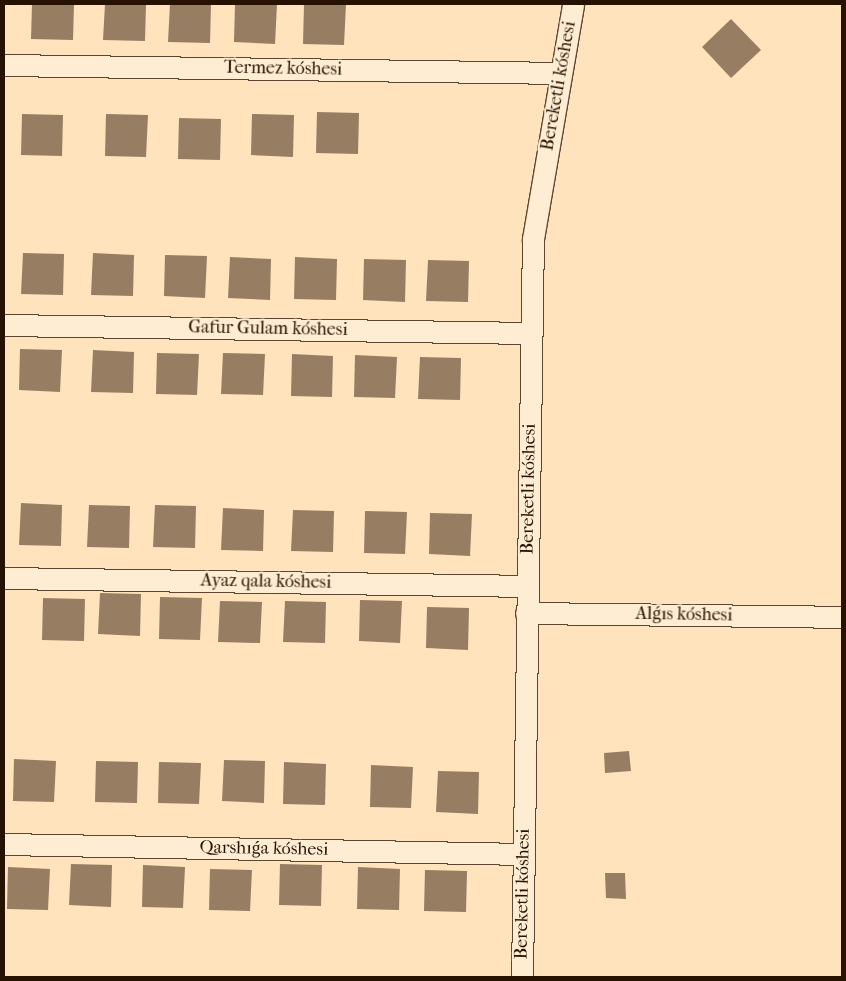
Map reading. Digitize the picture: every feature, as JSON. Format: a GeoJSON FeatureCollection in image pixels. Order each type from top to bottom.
{"type":"FeatureCollection","features":[{"type":"Feature","properties":{"kind":"street","name":"Bereketli kóshesi"},"geometry":{"type":"LineString","coordinates":[[522,977],[533,239],[573,4]]}},
{"type":"Feature","properties":{"kind":"street","name":"Termez kóshesi"},"geometry":{"type":"LineString","coordinates":[[4,65],[561,73]]}},
{"type":"Feature","properties":{"kind":"street","name":"Gafur Gulam kóshesi"},"geometry":{"type":"LineString","coordinates":[[4,325],[531,333]]}},
{"type":"Feature","properties":{"kind":"street","name":"Ayaz qala kóshesi"},"geometry":{"type":"LineString","coordinates":[[4,578],[528,586]]}},
{"type":"Feature","properties":{"kind":"street","name":"Alǵıs kóshesi"},"geometry":{"type":"LineString","coordinates":[[526,613],[842,617]]}},
{"type":"Feature","properties":{"kind":"street","name":"Qarshıǵa kóshesi"},"geometry":{"type":"LineString","coordinates":[[4,844],[524,854]]}},
{"type":"Feature","properties":{"kind":"building"},"geometry":{"type":"Polygon","coordinates":[[[32,4],[74,4],[73,40],[31,39],[32,4]]]}},
{"type":"Feature","properties":{"kind":"building"},"geometry":{"type":"Polygon","coordinates":[[[105,4],[146,4],[145,41],[103,40],[105,4]]]}},
{"type":"Feature","properties":{"kind":"building"},"geometry":{"type":"Polygon","coordinates":[[[170,4],[211,4],[210,43],[168,42],[170,4]]]}},
{"type":"Feature","properties":{"kind":"building"},"geometry":{"type":"Polygon","coordinates":[[[235,4],[277,4],[275,44],[234,42],[235,4]]]}},
{"type":"Feature","properties":{"kind":"building"},"geometry":{"type":"Polygon","coordinates":[[[304,4],[346,4],[344,45],[303,44],[304,4]]]}},
{"type":"Feature","properties":{"kind":"building"},"geometry":{"type":"Polygon","coordinates":[[[731,19],[761,50],[731,78],[702,47],[731,19]]]}},
{"type":"Feature","properties":{"kind":"building"},"geometry":{"type":"Polygon","coordinates":[[[317,112],[359,113],[358,154],[316,153],[317,112]]]}},
{"type":"Feature","properties":{"kind":"building"},"geometry":{"type":"Polygon","coordinates":[[[22,114],[63,115],[62,156],[21,155],[22,114]]]}},
{"type":"Feature","properties":{"kind":"building"},"geometry":{"type":"Polygon","coordinates":[[[106,114],[148,115],[146,157],[105,156],[106,114]]]}},
{"type":"Feature","properties":{"kind":"building"},"geometry":{"type":"Polygon","coordinates":[[[252,114],[294,115],[293,157],[251,155],[252,114]]]}},
{"type":"Feature","properties":{"kind":"building"},"geometry":{"type":"Polygon","coordinates":[[[179,118],[221,119],[220,160],[178,159],[179,118]]]}},
{"type":"Feature","properties":{"kind":"building"},"geometry":{"type":"Polygon","coordinates":[[[23,253],[64,254],[63,295],[21,294],[23,253]]]}},
{"type":"Feature","properties":{"kind":"building"},"geometry":{"type":"Polygon","coordinates":[[[93,253],[134,255],[133,296],[91,295],[93,253]]]}},
{"type":"Feature","properties":{"kind":"building"},"geometry":{"type":"Polygon","coordinates":[[[165,255],[207,256],[205,298],[164,296],[165,255]]]}},
{"type":"Feature","properties":{"kind":"building"},"geometry":{"type":"Polygon","coordinates":[[[230,257],[271,259],[270,300],[228,298],[230,257]]]}},
{"type":"Feature","properties":{"kind":"building"},"geometry":{"type":"Polygon","coordinates":[[[295,257],[337,259],[336,300],[294,299],[295,257]]]}},
{"type":"Feature","properties":{"kind":"building"},"geometry":{"type":"Polygon","coordinates":[[[364,259],[406,260],[405,302],[363,300],[364,259]]]}},
{"type":"Feature","properties":{"kind":"building"},"geometry":{"type":"Polygon","coordinates":[[[428,260],[469,261],[468,302],[426,301],[428,260]]]}},
{"type":"Feature","properties":{"kind":"building"},"geometry":{"type":"Polygon","coordinates":[[[20,349],[62,350],[60,392],[19,390],[20,349]]]}},
{"type":"Feature","properties":{"kind":"building"},"geometry":{"type":"Polygon","coordinates":[[[93,350],[134,352],[133,393],[91,392],[93,350]]]}},
{"type":"Feature","properties":{"kind":"building"},"geometry":{"type":"Polygon","coordinates":[[[157,353],[199,354],[197,395],[156,394],[157,353]]]}},
{"type":"Feature","properties":{"kind":"building"},"geometry":{"type":"Polygon","coordinates":[[[223,353],[265,354],[263,395],[221,394],[223,353]]]}},
{"type":"Feature","properties":{"kind":"building"},"geometry":{"type":"Polygon","coordinates":[[[292,354],[333,356],[332,397],[291,396],[292,354]]]}},
{"type":"Feature","properties":{"kind":"building"},"geometry":{"type":"Polygon","coordinates":[[[355,355],[397,357],[395,398],[354,397],[355,355]]]}},
{"type":"Feature","properties":{"kind":"building"},"geometry":{"type":"Polygon","coordinates":[[[420,357],[461,358],[460,400],[418,399],[420,357]]]}},
{"type":"Feature","properties":{"kind":"building"},"geometry":{"type":"Polygon","coordinates":[[[21,503],[62,505],[61,546],[19,545],[21,503]]]}},
{"type":"Feature","properties":{"kind":"building"},"geometry":{"type":"Polygon","coordinates":[[[89,505],[130,506],[129,548],[87,547],[89,505]]]}},
{"type":"Feature","properties":{"kind":"building"},"geometry":{"type":"Polygon","coordinates":[[[155,505],[196,506],[195,548],[153,547],[155,505]]]}},
{"type":"Feature","properties":{"kind":"building"},"geometry":{"type":"Polygon","coordinates":[[[223,508],[264,510],[263,551],[221,550],[223,508]]]}},
{"type":"Feature","properties":{"kind":"building"},"geometry":{"type":"Polygon","coordinates":[[[293,510],[334,511],[333,552],[291,551],[293,510]]]}},
{"type":"Feature","properties":{"kind":"building"},"geometry":{"type":"Polygon","coordinates":[[[365,511],[407,512],[405,554],[364,553],[365,511]]]}},
{"type":"Feature","properties":{"kind":"building"},"geometry":{"type":"Polygon","coordinates":[[[430,513],[472,514],[470,556],[429,554],[430,513]]]}},
{"type":"Feature","properties":{"kind":"building"},"geometry":{"type":"Polygon","coordinates":[[[100,593],[141,594],[140,636],[98,634],[100,593]]]}},
{"type":"Feature","properties":{"kind":"building"},"geometry":{"type":"Polygon","coordinates":[[[160,597],[202,598],[200,640],[159,639],[160,597]]]}},
{"type":"Feature","properties":{"kind":"building"},"geometry":{"type":"Polygon","coordinates":[[[43,598],[85,599],[84,641],[42,640],[43,598]]]}},
{"type":"Feature","properties":{"kind":"building"},"geometry":{"type":"Polygon","coordinates":[[[360,600],[402,601],[400,643],[359,641],[360,600]]]}},
{"type":"Feature","properties":{"kind":"building"},"geometry":{"type":"Polygon","coordinates":[[[220,601],[262,602],[260,643],[218,642],[220,601]]]}},
{"type":"Feature","properties":{"kind":"building"},"geometry":{"type":"Polygon","coordinates":[[[285,601],[326,602],[325,643],[283,642],[285,601]]]}},
{"type":"Feature","properties":{"kind":"building"},"geometry":{"type":"Polygon","coordinates":[[[427,607],[469,608],[468,650],[426,648],[427,607]]]}},
{"type":"Feature","properties":{"kind":"building"},"geometry":{"type":"Polygon","coordinates":[[[629,751],[631,771],[605,773],[604,753],[629,751]]]}},
{"type":"Feature","properties":{"kind":"building"},"geometry":{"type":"Polygon","coordinates":[[[14,759],[56,761],[54,802],[13,801],[14,759]]]}},
{"type":"Feature","properties":{"kind":"building"},"geometry":{"type":"Polygon","coordinates":[[[224,760],[265,761],[264,803],[222,801],[224,760]]]}},
{"type":"Feature","properties":{"kind":"building"},"geometry":{"type":"Polygon","coordinates":[[[96,761],[138,762],[137,803],[95,802],[96,761]]]}},
{"type":"Feature","properties":{"kind":"building"},"geometry":{"type":"Polygon","coordinates":[[[159,762],[201,763],[199,804],[158,803],[159,762]]]}},
{"type":"Feature","properties":{"kind":"building"},"geometry":{"type":"Polygon","coordinates":[[[284,762],[326,764],[325,805],[283,804],[284,762]]]}},
{"type":"Feature","properties":{"kind":"building"},"geometry":{"type":"Polygon","coordinates":[[[371,765],[413,767],[411,808],[370,807],[371,765]]]}},
{"type":"Feature","properties":{"kind":"building"},"geometry":{"type":"Polygon","coordinates":[[[438,771],[479,772],[478,814],[436,812],[438,771]]]}},
{"type":"Feature","properties":{"kind":"building"},"geometry":{"type":"Polygon","coordinates":[[[71,864],[112,865],[111,907],[69,905],[71,864]]]}},
{"type":"Feature","properties":{"kind":"building"},"geometry":{"type":"Polygon","coordinates":[[[280,864],[322,865],[321,906],[279,905],[280,864]]]}},
{"type":"Feature","properties":{"kind":"building"},"geometry":{"type":"Polygon","coordinates":[[[143,865],[185,867],[183,908],[142,907],[143,865]]]}},
{"type":"Feature","properties":{"kind":"building"},"geometry":{"type":"Polygon","coordinates":[[[8,867],[50,869],[48,910],[7,909],[8,867]]]}},
{"type":"Feature","properties":{"kind":"building"},"geometry":{"type":"Polygon","coordinates":[[[358,867],[400,869],[399,910],[357,909],[358,867]]]}},
{"type":"Feature","properties":{"kind":"building"},"geometry":{"type":"Polygon","coordinates":[[[210,869],[252,870],[250,911],[209,910],[210,869]]]}},
{"type":"Feature","properties":{"kind":"building"},"geometry":{"type":"Polygon","coordinates":[[[425,870],[467,871],[466,912],[424,911],[425,870]]]}},
{"type":"Feature","properties":{"kind":"building"},"geometry":{"type":"Polygon","coordinates":[[[605,873],[625,873],[626,899],[606,898],[605,873]]]}}]}
